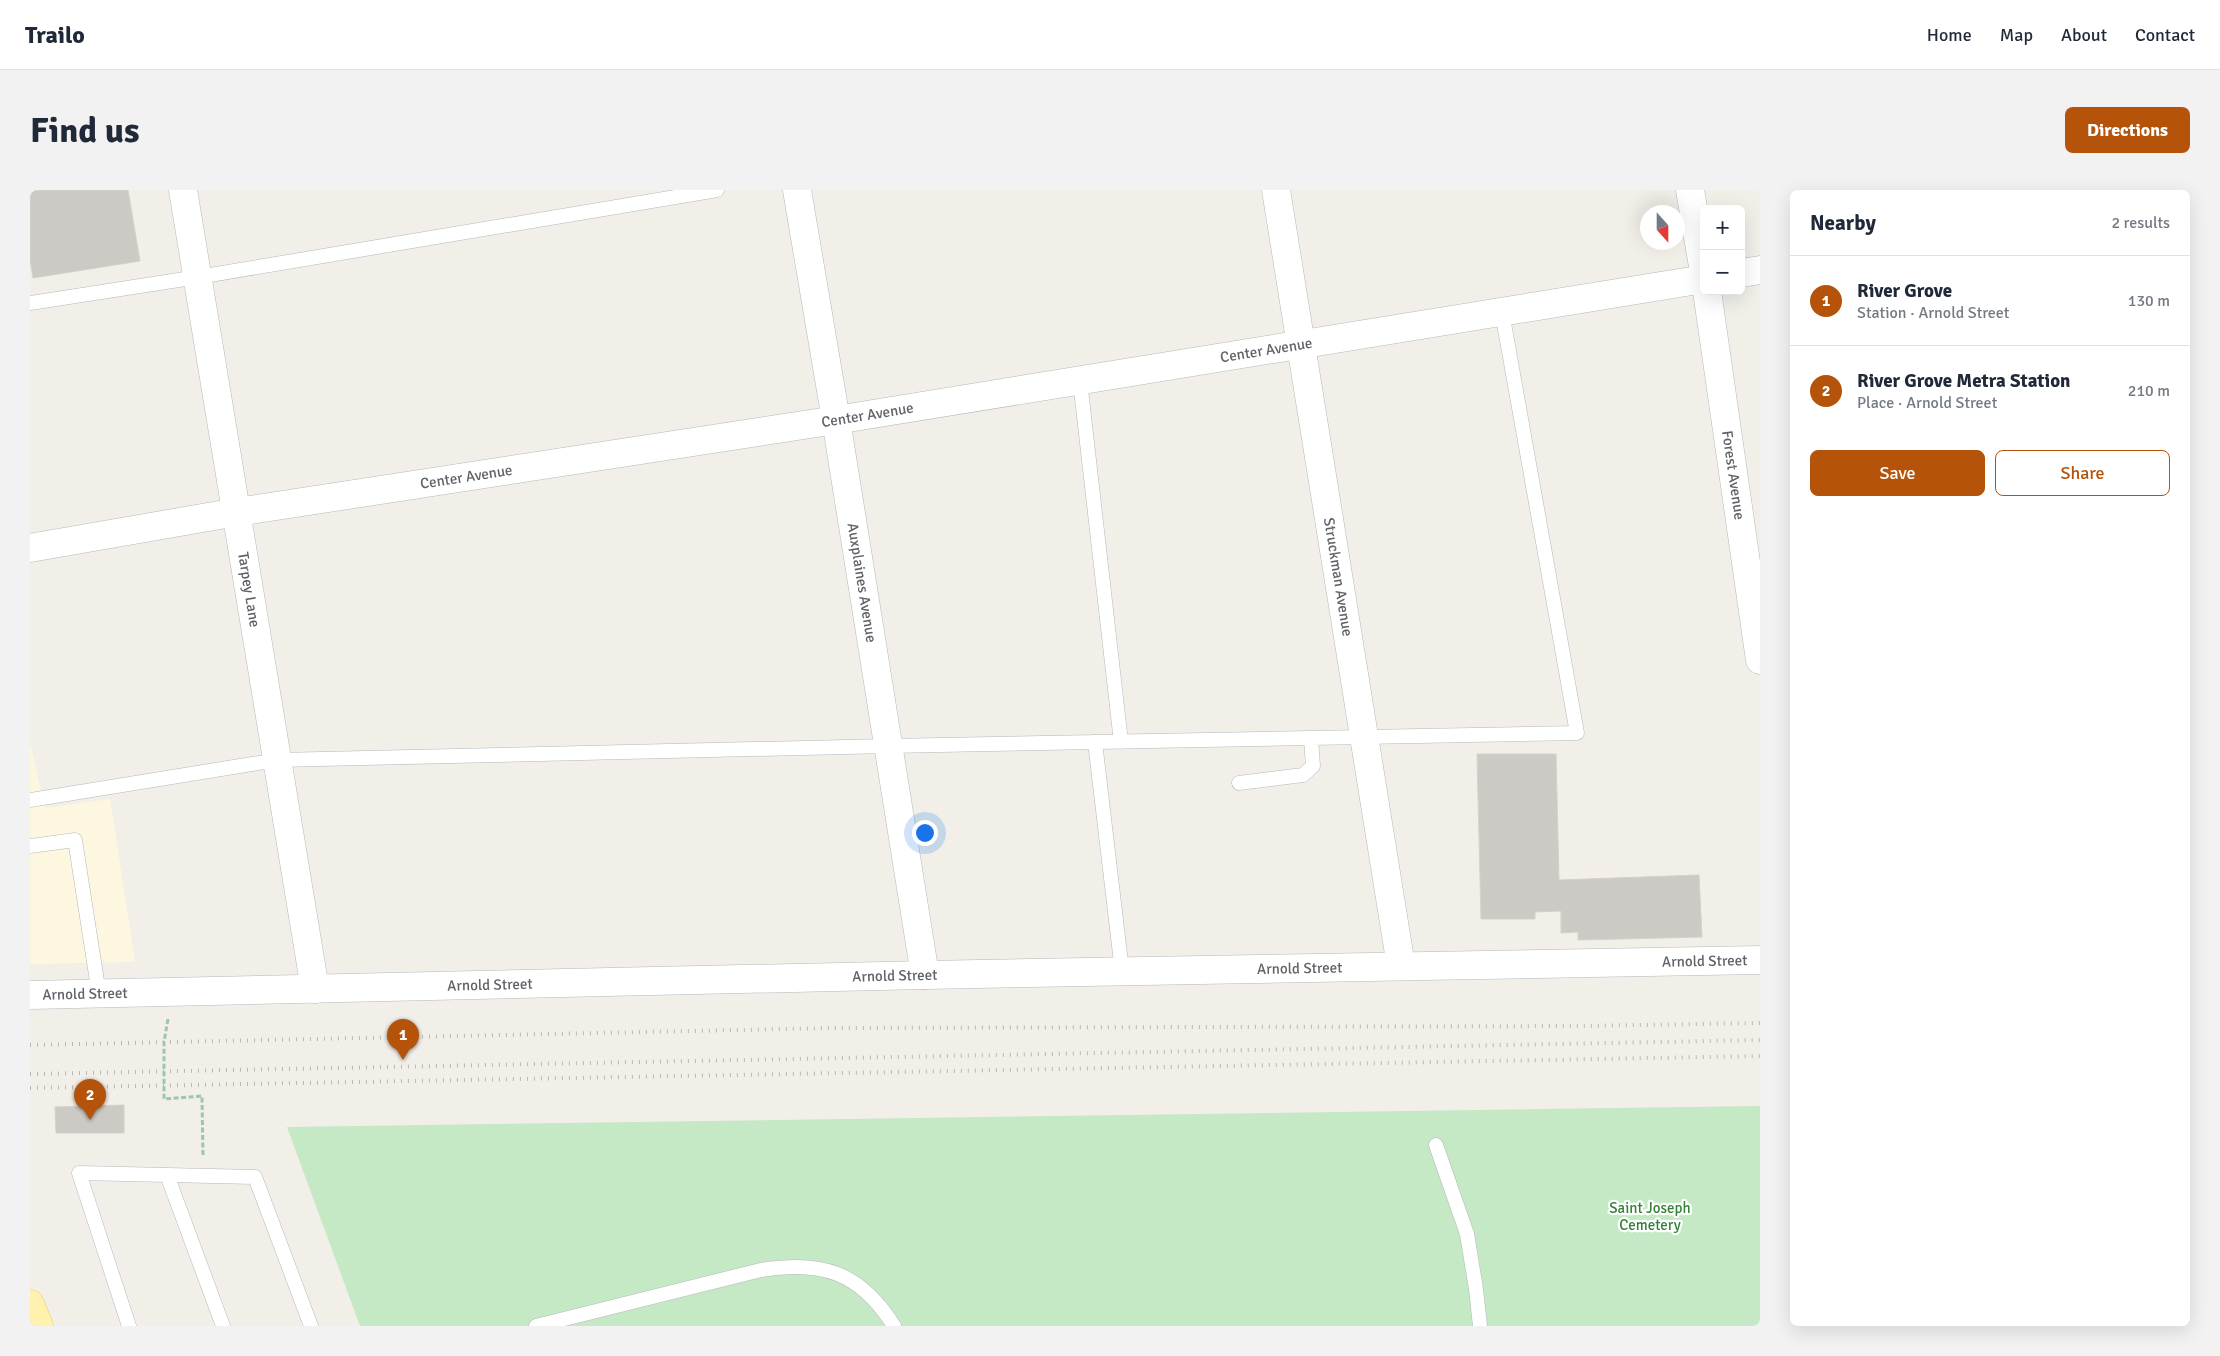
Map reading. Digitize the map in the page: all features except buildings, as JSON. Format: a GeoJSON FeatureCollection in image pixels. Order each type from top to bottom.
{"type":"FeatureCollection","features":[{"type":"Feature","properties":{"kind":"main road"},"geometry":{"type":"LineString","coordinates":[[30,1304],[39,1326]]}},
{"type":"Feature","properties":{"kind":"street","name":"Tarpey Lane"},"geometry":{"type":"LineString","coordinates":[[184,190],[315,989]]}},
{"type":"Feature","properties":{"kind":"street","name":"Auxplaines Avenue"},"geometry":{"type":"LineString","coordinates":[[797,190],[925,975]]}},
{"type":"Feature","properties":{"kind":"street","name":"Struckman Avenue"},"geometry":{"type":"LineString","coordinates":[[1276,190],[1401,966]]}},
{"type":"Feature","properties":{"kind":"street"},"geometry":{"type":"LineString","coordinates":[[1690,190],[1700,250]]}},
{"type":"Feature","properties":{"kind":"street"},"geometry":{"type":"LineString","coordinates":[[1745,272],[1760,270]]}},
{"type":"Feature","properties":{"kind":"street","name":"Center Avenue"},"geometry":{"type":"LineString","coordinates":[[30,548],[237,512],[1080,382],[1700,280]]}},
{"type":"Feature","properties":{"kind":"street","name":"Forest Avenue"},"geometry":{"type":"LineString","coordinates":[[1708,295],[1760,660]]}},
{"type":"Feature","properties":{"kind":"street","name":"Arnold Street"},"geometry":{"type":"LineString","coordinates":[[30,995],[1122,971],[1760,960]]}},
{"type":"Feature","properties":{"kind":"lane"},"geometry":{"type":"LineString","coordinates":[[30,302],[198,277],[717,190]]}},
{"type":"Feature","properties":{"kind":"lane"},"geometry":{"type":"LineString","coordinates":[[30,800],[277,760],[1577,733],[1502,312]]}},
{"type":"Feature","properties":{"kind":"lane"},"geometry":{"type":"LineString","coordinates":[[1080,382],[1121,742]]}},
{"type":"Feature","properties":{"kind":"lane"},"geometry":{"type":"LineString","coordinates":[[1239,783],[1303,776],[1313,766],[1310,738]]}},
{"type":"Feature","properties":{"kind":"lane"},"geometry":{"type":"LineString","coordinates":[[1096,742],[1122,971]]}},
{"type":"Feature","properties":{"kind":"lane"},"geometry":{"type":"LineString","coordinates":[[30,846],[75,840],[99,994]]}},
{"type":"Feature","properties":{"kind":"lane"},"geometry":{"type":"LineString","coordinates":[[1436,1145],[1467,1234],[1480,1326]]}},
{"type":"Feature","properties":{"kind":"lane"},"geometry":{"type":"LineString","coordinates":[[128,1326],[78,1173],[255,1177],[310,1326]]}},
{"type":"Feature","properties":{"kind":"lane"},"geometry":{"type":"LineString","coordinates":[[167,1175],[223,1326]]}},
{"type":"Feature","properties":{"kind":"lane"},"geometry":{"type":"LineString","coordinates":[[536,1326],[761,1270],[784,1266],[810,1266],[831,1270],[871,1294],[894,1326]]}},
{"type":"Feature","properties":{"kind":"path"},"geometry":{"type":"LineString","coordinates":[[174,992],[164,1042],[164,1099],[202,1096],[203,1175]]}},
{"type":"Feature","properties":{"kind":"shaded area"},"geometry":{"type":"Polygon","coordinates":[[[30,743],[45,808],[110,799],[135,962],[30,964],[30,743]]]}},
{"type":"Feature","properties":{"kind":"green space","name":"Saint Joseph Cemetery"},"geometry":{"type":"Polygon","coordinates":[[[1760,1106],[1760,1326],[360,1326],[287,1127],[1760,1106]]]}},
{"type":"Feature","properties":{"kind":"railway"},"geometry":{"type":"LineString","coordinates":[[30,1045],[834,1028],[1579,1026],[1760,1023]]}},
{"type":"Feature","properties":{"kind":"railway"},"geometry":{"type":"LineString","coordinates":[[30,1074],[1760,1040]]}},
{"type":"Feature","properties":{"kind":"railway"},"geometry":{"type":"LineString","coordinates":[[30,1088],[1760,1056]]}},
{"type":"Feature","properties":{"kind":"place","name":"River Grove"},"geometry":{"type":"Point","coordinates":[403,1060]}},
{"type":"Feature","properties":{"kind":"place","name":"River Grove Metra Station"},"geometry":{"type":"Point","coordinates":[90,1120]}}]}
